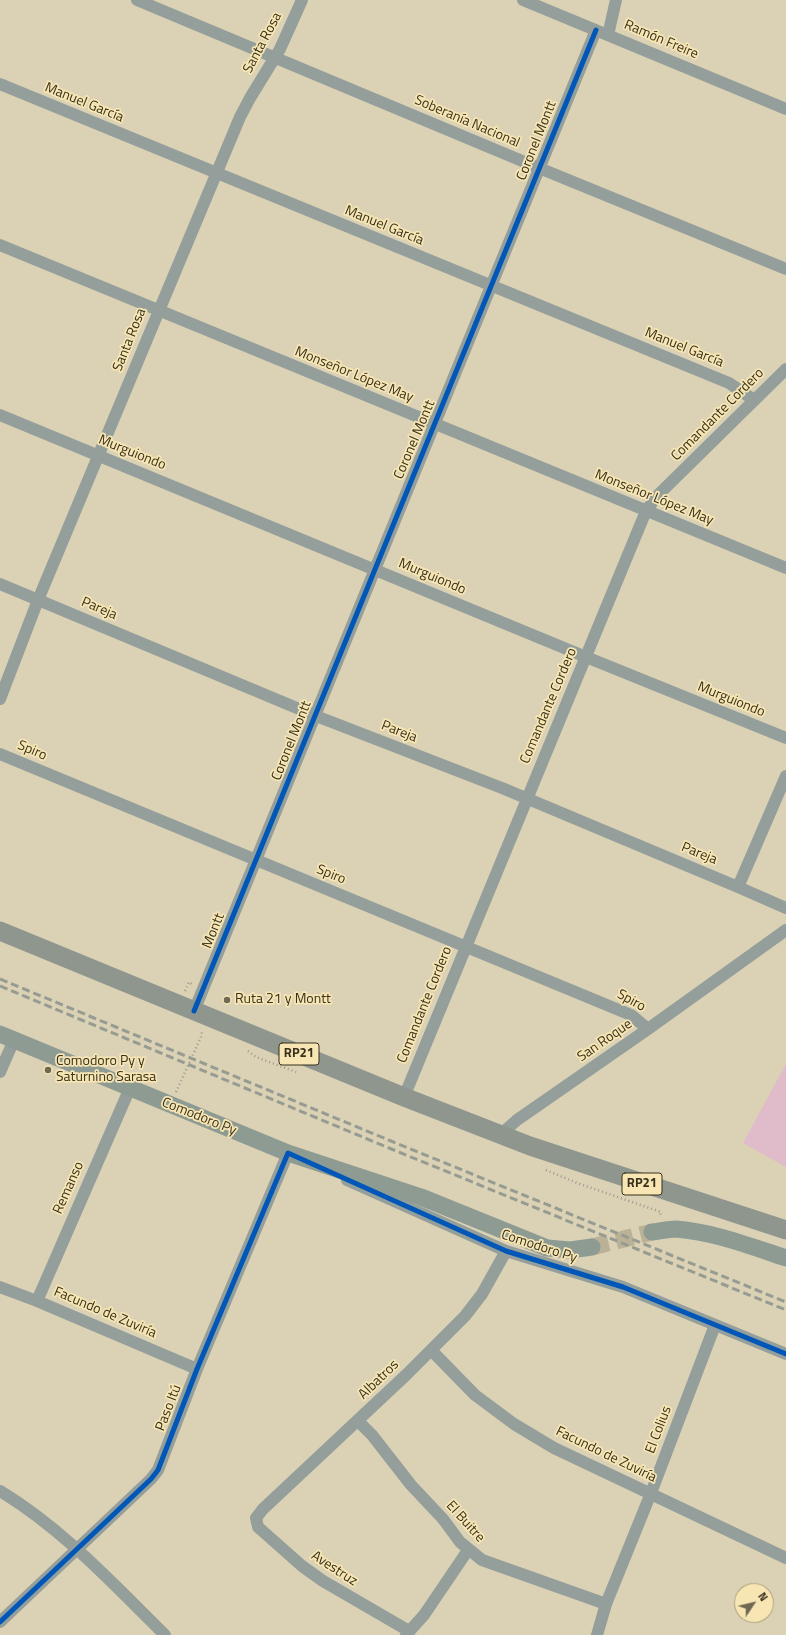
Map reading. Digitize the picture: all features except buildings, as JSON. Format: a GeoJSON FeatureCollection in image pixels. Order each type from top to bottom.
{"type":"FeatureCollection","features":[{"type":"Feature","properties":{"kind":"main road","name":"RP21"},"geometry":{"type":"LineString","coordinates":[[0,931],[500,1135],[610,1174],[786,1230]]}},
{"type":"Feature","properties":{"kind":"main road","name":"Comodoro Py"},"geometry":{"type":"LineString","coordinates":[[7,1037],[288,1153],[420,1197],[547,1248],[570,1250],[592,1247]]}},
{"type":"Feature","properties":{"kind":"main road"},"geometry":{"type":"LineString","coordinates":[[656,1225],[725,1238],[786,1258]]}},
{"type":"Feature","properties":{"kind":"street","name":"Soberanía Nacional"},"geometry":{"type":"LineString","coordinates":[[137,0],[539,168],[786,269]]}},
{"type":"Feature","properties":{"kind":"street","name":"Santa Rosa"},"geometry":{"type":"LineString","coordinates":[[0,698],[38,600],[240,117],[275,57],[302,0]]}},
{"type":"Feature","properties":{"kind":"street","name":"Ramón Freire"},"geometry":{"type":"LineString","coordinates":[[524,0],[786,109]]}},
{"type":"Feature","properties":{"kind":"street"},"geometry":{"type":"LineString","coordinates":[[608,35],[616,0]]}},
{"type":"Feature","properties":{"kind":"street","name":"Coronel Montt"},"geometry":{"type":"LineString","coordinates":[[256,860],[596,30]]}},
{"type":"Feature","properties":{"kind":"street","name":"Manuel García"},"geometry":{"type":"LineString","coordinates":[[0,84],[216,174],[729,383],[754,400]]}},
{"type":"Feature","properties":{"kind":"street","name":"Monseñor López May"},"geometry":{"type":"LineString","coordinates":[[0,245],[786,568]]}},
{"type":"Feature","properties":{"kind":"street","name":"Comandante Cordero"},"geometry":{"type":"LineString","coordinates":[[404,1097],[646,511],[657,496],[786,369]]}},
{"type":"Feature","properties":{"kind":"street","name":"Murguiondo"},"geometry":{"type":"LineString","coordinates":[[0,415],[786,738]]}},
{"type":"Feature","properties":{"kind":"street","name":"Pareja"},"geometry":{"type":"LineString","coordinates":[[0,584],[316,716],[502,788],[786,908]]}},
{"type":"Feature","properties":{"kind":"street","name":"Spiro"},"geometry":{"type":"LineString","coordinates":[[0,754],[631,1015],[648,1029]]}},
{"type":"Feature","properties":{"kind":"street"},"geometry":{"type":"LineString","coordinates":[[738,887],[786,776]]}},
{"type":"Feature","properties":{"kind":"street","name":"Montt"},"geometry":{"type":"LineString","coordinates":[[193,1011],[256,860]]}},
{"type":"Feature","properties":{"kind":"street","name":"San Roque"},"geometry":{"type":"LineString","coordinates":[[500,1135],[517,1120],[648,1029],[786,930]]}},
{"type":"Feature","properties":{"kind":"street"},"geometry":{"type":"LineString","coordinates":[[0,1072],[7,1037]]}},
{"type":"Feature","properties":{"kind":"street","name":"Remanso"},"geometry":{"type":"LineString","coordinates":[[37,1301],[130,1088]]}},
{"type":"Feature","properties":{"kind":"street","name":"Comodoro Py"},"geometry":{"type":"LineString","coordinates":[[288,1153],[506,1251],[623,1287],[786,1354]]}},
{"type":"Feature","properties":{"kind":"street","name":"Paso Itú"},"geometry":{"type":"LineString","coordinates":[[0,1622],[151,1479],[158,1470],[197,1369],[288,1153]]}},
{"type":"Feature","properties":{"kind":"street","name":"Albatros"},"geometry":{"type":"LineString","coordinates":[[256,1518],[263,1509],[358,1421],[465,1316],[482,1294],[506,1251]]}},
{"type":"Feature","properties":{"kind":"street","name":"Facundo de Zuviría"},"geometry":{"type":"LineString","coordinates":[[0,1287],[37,1301],[197,1369]]}},
{"type":"Feature","properties":{"kind":"street","name":"El Colius"},"geometry":{"type":"LineString","coordinates":[[597,1635],[606,1604],[651,1493],[715,1325]]}},
{"type":"Feature","properties":{"kind":"street","name":"Facundo de Zuviría"},"geometry":{"type":"LineString","coordinates":[[432,1350],[476,1394],[514,1424],[554,1448],[786,1558]]}},
{"type":"Feature","properties":{"kind":"street","name":"El Buitre"},"geometry":{"type":"LineString","coordinates":[[358,1421],[372,1435],[411,1485],[443,1519],[468,1550],[482,1560],[606,1604]]}},
{"type":"Feature","properties":{"kind":"street"},"geometry":{"type":"LineString","coordinates":[[0,1491],[20,1503],[78,1548],[165,1635]]}},
{"type":"Feature","properties":{"kind":"street","name":"Avestruz"},"geometry":{"type":"LineString","coordinates":[[256,1518],[258,1527],[302,1566],[323,1581],[407,1633]]}},
{"type":"Feature","properties":{"kind":"street"},"geometry":{"type":"LineString","coordinates":[[407,1633],[424,1615],[468,1550]]}},
{"type":"Feature","properties":{"kind":"path"},"geometry":{"type":"LineString","coordinates":[[170,1105],[201,1037],[202,1029],[193,1011],[189,982],[203,989]]}},
{"type":"Feature","properties":{"kind":"path"},"geometry":{"type":"LineString","coordinates":[[544,1168],[577,1183],[662,1212],[656,1225]]}},
{"type":"Feature","properties":{"kind":"shaded area"},"geometry":{"type":"Polygon","coordinates":[[[786,1064],[786,1167],[743,1143],[786,1064]]]}},
{"type":"Feature","properties":{"kind":"tunnel"},"geometry":{"type":"LineString","coordinates":[[592,1247],[652,1232]]}},
{"type":"Feature","properties":{"kind":"railway"},"geometry":{"type":"LineString","coordinates":[[0,979],[391,1141],[786,1302]]}},
{"type":"Feature","properties":{"kind":"railway"},"geometry":{"type":"LineString","coordinates":[[0,986],[389,1148],[786,1310]]}},
{"type":"Feature","properties":{"kind":"cycle path"},"geometry":{"type":"LineString","coordinates":[[194,1011],[596,30]]}},
{"type":"Feature","properties":{"kind":"cycle path"},"geometry":{"type":"LineString","coordinates":[[0,1622],[151,1479],[158,1470],[197,1369],[288,1153],[506,1251],[623,1287],[786,1354]]}},
{"type":"Feature","properties":{"kind":"place","name":"Ruta 21 y Montt"},"geometry":{"type":"Point","coordinates":[227,1000]}},
{"type":"Feature","properties":{"kind":"place","name":"Comodoro Py y Saturnino Sarasa"},"geometry":{"type":"Point","coordinates":[48,1070]}}]}
